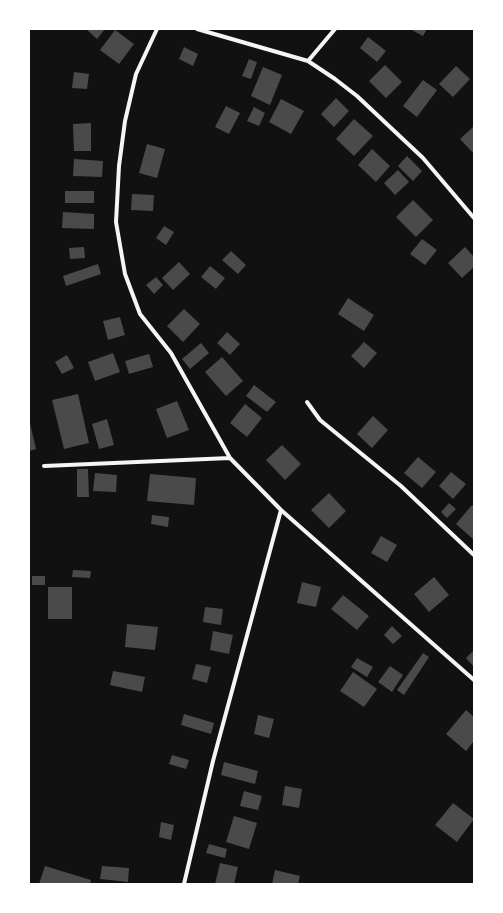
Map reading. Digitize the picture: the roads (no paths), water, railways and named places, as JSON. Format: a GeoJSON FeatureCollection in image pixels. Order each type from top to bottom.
{"type":"FeatureCollection","features":[{"type":"Feature","properties":{"kind":"street"},"geometry":{"type":"LineString","coordinates":[[157,29],[136,74],[125,121],[116,222],[125,274],[140,314],[171,353],[230,458],[281,510],[474,680]]}},
{"type":"Feature","properties":{"kind":"street"},"geometry":{"type":"LineString","coordinates":[[197,29],[308,61],[357,96],[384,121],[423,158],[474,218]]}},
{"type":"Feature","properties":{"kind":"street"},"geometry":{"type":"LineString","coordinates":[[308,61],[335,29]]}},
{"type":"Feature","properties":{"kind":"street"},"geometry":{"type":"LineString","coordinates":[[307,402],[320,420],[401,486],[474,555]]}},
{"type":"Feature","properties":{"kind":"street"},"geometry":{"type":"LineString","coordinates":[[44,466],[230,458]]}},
{"type":"Feature","properties":{"kind":"street"},"geometry":{"type":"LineString","coordinates":[[184,884],[213,761],[281,510]]}}]}
